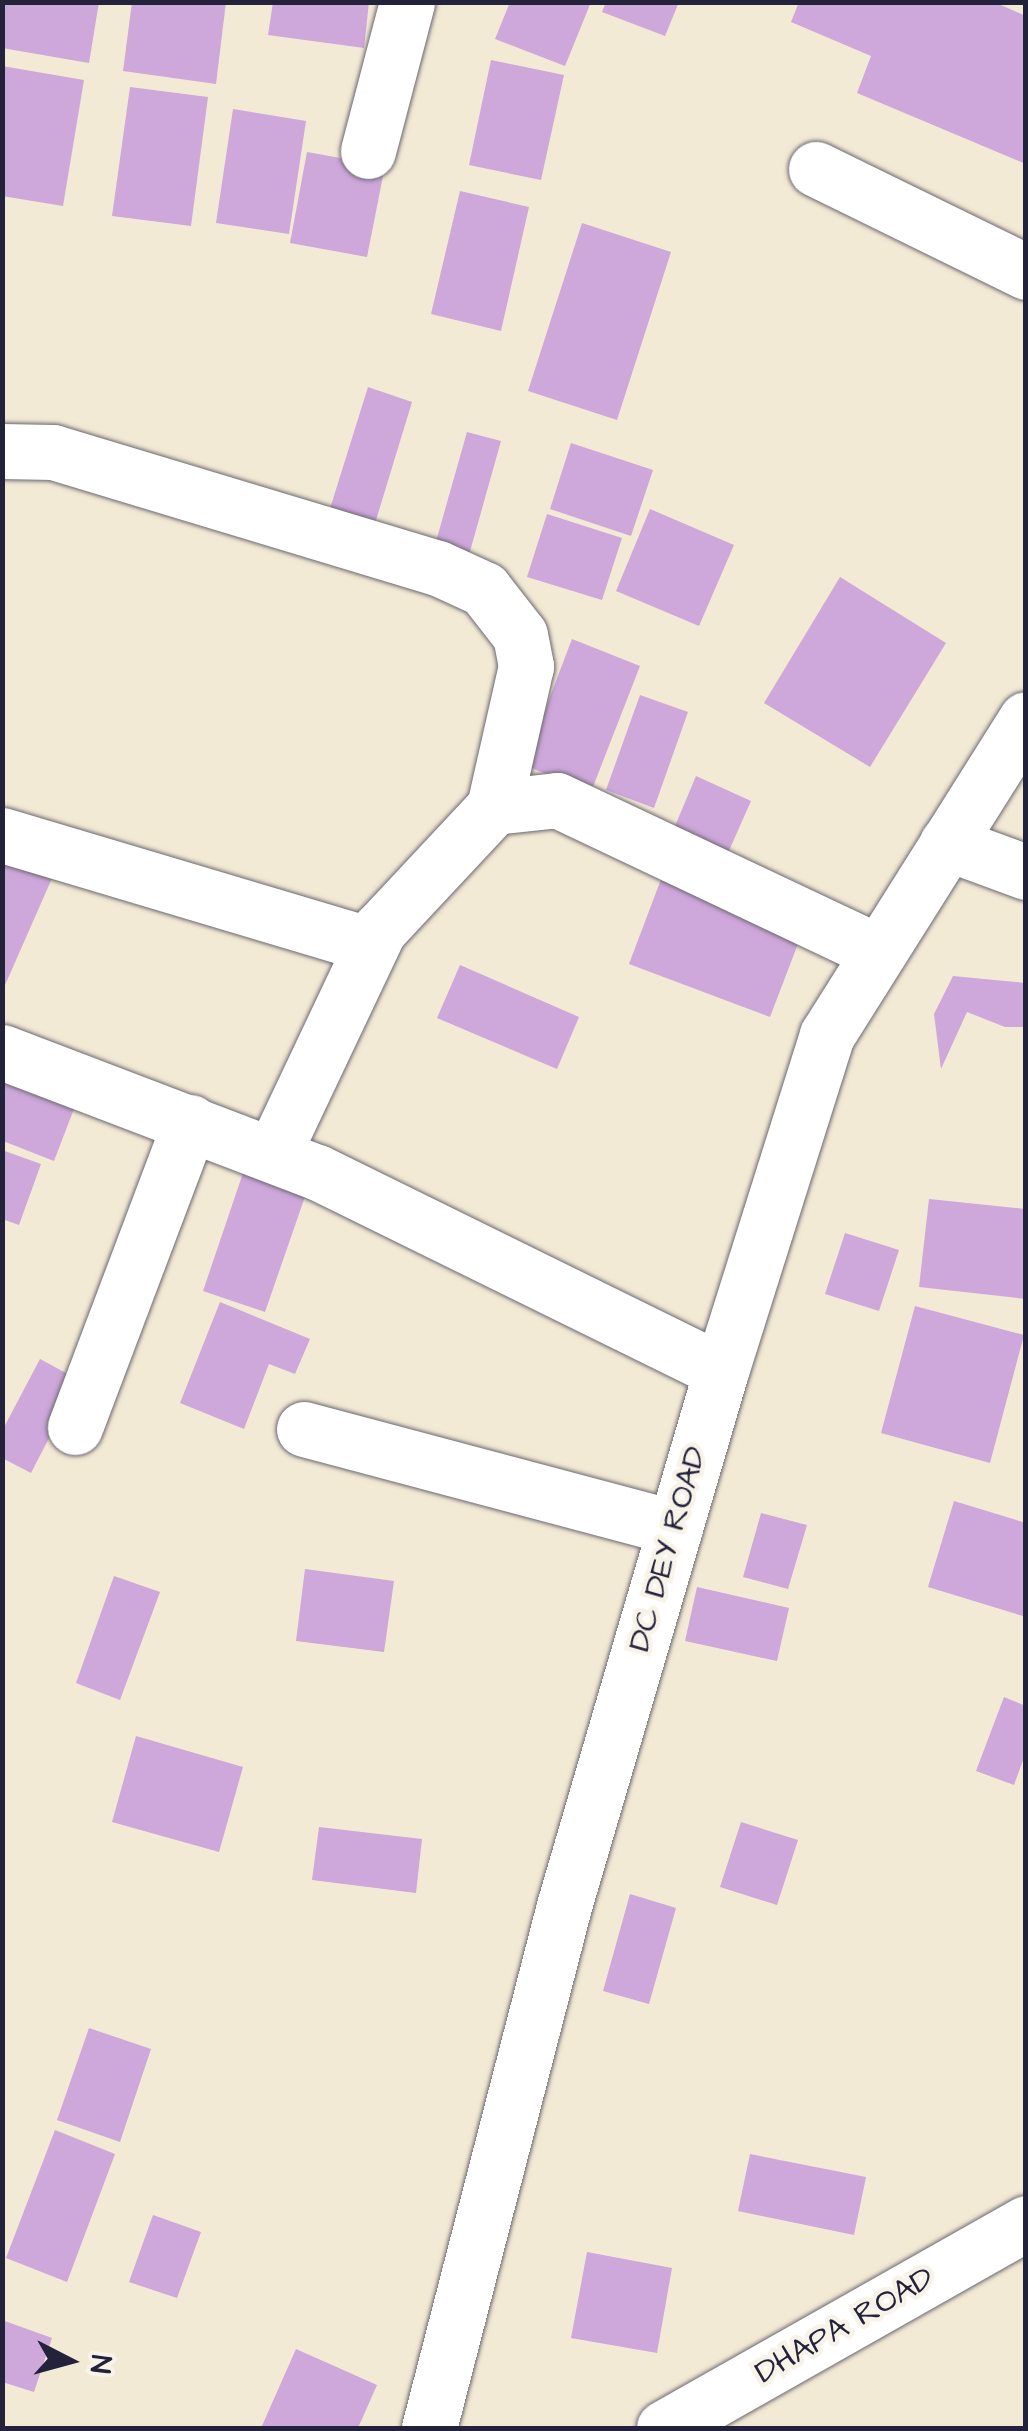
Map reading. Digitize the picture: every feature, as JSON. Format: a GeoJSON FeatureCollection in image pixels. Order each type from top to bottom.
{"type":"FeatureCollection","features":[{"type":"Feature","properties":{"kind":"street"},"geometry":{"type":"LineString","coordinates":[[368,152],[407,2]]}},
{"type":"Feature","properties":{"kind":"street"},"geometry":{"type":"LineString","coordinates":[[816,170],[1026,272]]}},
{"type":"Feature","properties":{"kind":"street"},"geometry":{"type":"LineString","coordinates":[[2,451],[52,452],[438,568],[484,589],[520,634],[526,666],[494,807],[379,930],[272,1154]]}},
{"type":"Feature","properties":{"kind":"street","name":"DC DEY ROAD"},"geometry":{"type":"LineString","coordinates":[[429,2428],[564,1906],[674,1528],[827,1035],[1026,719]]}},
{"type":"Feature","properties":{"kind":"street"},"geometry":{"type":"LineString","coordinates":[[494,807],[556,800],[878,952]]}},
{"type":"Feature","properties":{"kind":"street"},"geometry":{"type":"LineString","coordinates":[[2,835],[371,945]]}},
{"type":"Feature","properties":{"kind":"street"},"geometry":{"type":"LineString","coordinates":[[947,843],[1026,872]]}},
{"type":"Feature","properties":{"kind":"street"},"geometry":{"type":"LineString","coordinates":[[2,1052],[317,1172],[722,1370]]}},
{"type":"Feature","properties":{"kind":"street"},"geometry":{"type":"LineString","coordinates":[[74,1427],[190,1122]]}},
{"type":"Feature","properties":{"kind":"street"},"geometry":{"type":"LineString","coordinates":[[304,1429],[674,1528]]}},
{"type":"Feature","properties":{"kind":"street","name":"DHAPA ROAD"},"geometry":{"type":"LineString","coordinates":[[664,2428],[1026,2223]]}},
{"type":"Feature","properties":{"kind":"building"},"geometry":{"type":"Polygon","coordinates":[[[2,2],[99,2],[89,63],[2,48],[2,2]]]}},
{"type":"Feature","properties":{"kind":"building"},"geometry":{"type":"Polygon","coordinates":[[[132,2],[226,2],[216,84],[123,71],[132,2]]]}},
{"type":"Feature","properties":{"kind":"building"},"geometry":{"type":"Polygon","coordinates":[[[273,2],[369,2],[364,48],[268,35],[273,2]]]}},
{"type":"Feature","properties":{"kind":"building"},"geometry":{"type":"Polygon","coordinates":[[[510,2],[591,2],[565,66],[495,39],[510,2]]]}},
{"type":"Feature","properties":{"kind":"building"},"geometry":{"type":"Polygon","coordinates":[[[606,2],[679,2],[665,36],[602,12],[606,2]]]}},
{"type":"Feature","properties":{"kind":"building"},"geometry":{"type":"Polygon","coordinates":[[[799,2],[994,2],[1026,16],[1026,164],[857,93],[871,56],[791,22],[799,2]]]}},
{"type":"Feature","properties":{"kind":"building"},"geometry":{"type":"Polygon","coordinates":[[[491,60],[564,75],[541,180],[469,165],[491,60]]]}},
{"type":"Feature","properties":{"kind":"building"},"geometry":{"type":"Polygon","coordinates":[[[2,66],[84,80],[63,206],[2,196],[2,66]]]}},
{"type":"Feature","properties":{"kind":"building"},"geometry":{"type":"Polygon","coordinates":[[[130,87],[208,97],[191,226],[112,216],[130,87]]]}},
{"type":"Feature","properties":{"kind":"building"},"geometry":{"type":"Polygon","coordinates":[[[233,109],[306,121],[289,234],[216,223],[233,109]]]}},
{"type":"Feature","properties":{"kind":"building"},"geometry":{"type":"Polygon","coordinates":[[[307,152],[385,166],[367,257],[290,243],[307,152]]]}},
{"type":"Feature","properties":{"kind":"building"},"geometry":{"type":"Polygon","coordinates":[[[460,191],[529,207],[501,331],[431,314],[460,191]]]}},
{"type":"Feature","properties":{"kind":"building"},"geometry":{"type":"Polygon","coordinates":[[[582,223],[671,252],[617,420],[528,391],[582,223]]]}},
{"type":"Feature","properties":{"kind":"building"},"geometry":{"type":"Polygon","coordinates":[[[368,387],[412,402],[373,530],[328,515],[368,387]]]}},
{"type":"Feature","properties":{"kind":"building"},"geometry":{"type":"Polygon","coordinates":[[[467,432],[501,441],[469,555],[435,545],[467,432]]]}},
{"type":"Feature","properties":{"kind":"building"},"geometry":{"type":"Polygon","coordinates":[[[571,443],[653,470],[631,536],[550,509],[571,443]]]}},
{"type":"Feature","properties":{"kind":"building"},"geometry":{"type":"Polygon","coordinates":[[[650,509],[734,545],[699,626],[616,591],[650,509]]]}},
{"type":"Feature","properties":{"kind":"building"},"geometry":{"type":"Polygon","coordinates":[[[547,514],[622,538],[602,600],[527,577],[547,514]]]}},
{"type":"Feature","properties":{"kind":"building"},"geometry":{"type":"Polygon","coordinates":[[[840,577],[946,643],[870,767],[764,703],[840,577]]]}},
{"type":"Feature","properties":{"kind":"building"},"geometry":{"type":"Polygon","coordinates":[[[572,639],[640,666],[591,792],[524,765],[572,639]]]}},
{"type":"Feature","properties":{"kind":"building"},"geometry":{"type":"Polygon","coordinates":[[[640,695],[688,712],[654,808],[606,790],[640,695]]]}},
{"type":"Feature","properties":{"kind":"building"},"geometry":{"type":"Polygon","coordinates":[[[696,776],[751,801],[724,862],[670,838],[696,776]]]}},
{"type":"Feature","properties":{"kind":"building"},"geometry":{"type":"Polygon","coordinates":[[[2,854],[53,876],[2,992],[2,854]]]}},
{"type":"Feature","properties":{"kind":"building"},"geometry":{"type":"Polygon","coordinates":[[[663,874],[804,928],[770,1017],[629,964],[663,874]]]}},
{"type":"Feature","properties":{"kind":"building"},"geometry":{"type":"Polygon","coordinates":[[[460,965],[579,1017],[557,1069],[437,1018],[460,965]]]}},
{"type":"Feature","properties":{"kind":"building"},"geometry":{"type":"Polygon","coordinates":[[[953,976],[1026,983],[1026,1027],[1005,1027],[967,1012],[941,1069],[934,1014],[953,976]]]}},
{"type":"Feature","properties":{"kind":"building"},"geometry":{"type":"Polygon","coordinates":[[[3,1073],[77,1101],[54,1161],[3,1141],[3,1073]]]}},
{"type":"Feature","properties":{"kind":"building"},"geometry":{"type":"Polygon","coordinates":[[[2,1150],[41,1164],[19,1225],[2,1219],[2,1150]]]}},
{"type":"Feature","properties":{"kind":"building"},"geometry":{"type":"Polygon","coordinates":[[[245,1167],[308,1188],[265,1312],[203,1291],[245,1167]]]}},
{"type":"Feature","properties":{"kind":"building"},"geometry":{"type":"Polygon","coordinates":[[[929,1199],[1026,1209],[1026,1299],[919,1287],[929,1199]]]}},
{"type":"Feature","properties":{"kind":"building"},"geometry":{"type":"Polygon","coordinates":[[[845,1233],[899,1250],[879,1311],[825,1294],[845,1233]]]}},
{"type":"Feature","properties":{"kind":"building"},"geometry":{"type":"Polygon","coordinates":[[[220,1302],[310,1339],[295,1374],[269,1364],[244,1429],[180,1403],[220,1302]]]}},
{"type":"Feature","properties":{"kind":"building"},"geometry":{"type":"Polygon","coordinates":[[[915,1306],[1024,1335],[990,1463],[881,1433],[915,1306]]]}},
{"type":"Feature","properties":{"kind":"building"},"geometry":{"type":"Polygon","coordinates":[[[40,1359],[79,1380],[31,1473],[2,1458],[2,1431],[40,1359]]]}},
{"type":"Feature","properties":{"kind":"building"},"geometry":{"type":"Polygon","coordinates":[[[954,1501],[1026,1523],[1026,1617],[928,1587],[954,1501]]]}},
{"type":"Feature","properties":{"kind":"building"},"geometry":{"type":"Polygon","coordinates":[[[761,1513],[807,1525],[788,1589],[743,1577],[761,1513]]]}},
{"type":"Feature","properties":{"kind":"building"},"geometry":{"type":"Polygon","coordinates":[[[305,1569],[394,1581],[384,1652],[296,1641],[305,1569]]]}},
{"type":"Feature","properties":{"kind":"building"},"geometry":{"type":"Polygon","coordinates":[[[114,1576],[160,1592],[120,1700],[76,1683],[114,1576]]]}},
{"type":"Feature","properties":{"kind":"building"},"geometry":{"type":"Polygon","coordinates":[[[697,1587],[789,1608],[777,1661],[685,1641],[697,1587]]]}},
{"type":"Feature","properties":{"kind":"building"},"geometry":{"type":"Polygon","coordinates":[[[1004,1697],[1026,1706],[1026,1752],[1014,1785],[976,1771],[1004,1697]]]}},
{"type":"Feature","properties":{"kind":"building"},"geometry":{"type":"Polygon","coordinates":[[[136,1736],[243,1767],[219,1852],[112,1822],[136,1736]]]}},
{"type":"Feature","properties":{"kind":"building"},"geometry":{"type":"Polygon","coordinates":[[[741,1822],[798,1840],[777,1905],[720,1887],[741,1822]]]}},
{"type":"Feature","properties":{"kind":"building"},"geometry":{"type":"Polygon","coordinates":[[[319,1827],[422,1839],[416,1893],[312,1880],[319,1827]]]}},
{"type":"Feature","properties":{"kind":"building"},"geometry":{"type":"Polygon","coordinates":[[[630,1894],[676,1908],[649,2004],[603,1991],[630,1894]]]}},
{"type":"Feature","properties":{"kind":"building"},"geometry":{"type":"Polygon","coordinates":[[[89,2028],[151,2049],[120,2142],[57,2120],[89,2028]]]}},
{"type":"Feature","properties":{"kind":"building"},"geometry":{"type":"Polygon","coordinates":[[[55,2130],[115,2154],[67,2282],[6,2258],[55,2130]]]}},
{"type":"Feature","properties":{"kind":"building"},"geometry":{"type":"Polygon","coordinates":[[[750,2154],[866,2177],[854,2235],[738,2211],[750,2154]]]}},
{"type":"Feature","properties":{"kind":"building"},"geometry":{"type":"Polygon","coordinates":[[[153,2215],[201,2232],[177,2298],[129,2282],[153,2215]]]}},
{"type":"Feature","properties":{"kind":"building"},"geometry":{"type":"Polygon","coordinates":[[[587,2252],[672,2268],[657,2353],[571,2338],[587,2252]]]}},
{"type":"Feature","properties":{"kind":"building"},"geometry":{"type":"Polygon","coordinates":[[[2,2320],[52,2338],[34,2392],[2,2382],[2,2320]]]}},
{"type":"Feature","properties":{"kind":"building"},"geometry":{"type":"Polygon","coordinates":[[[296,2349],[377,2385],[358,2428],[261,2428],[296,2349]]]}}]}
